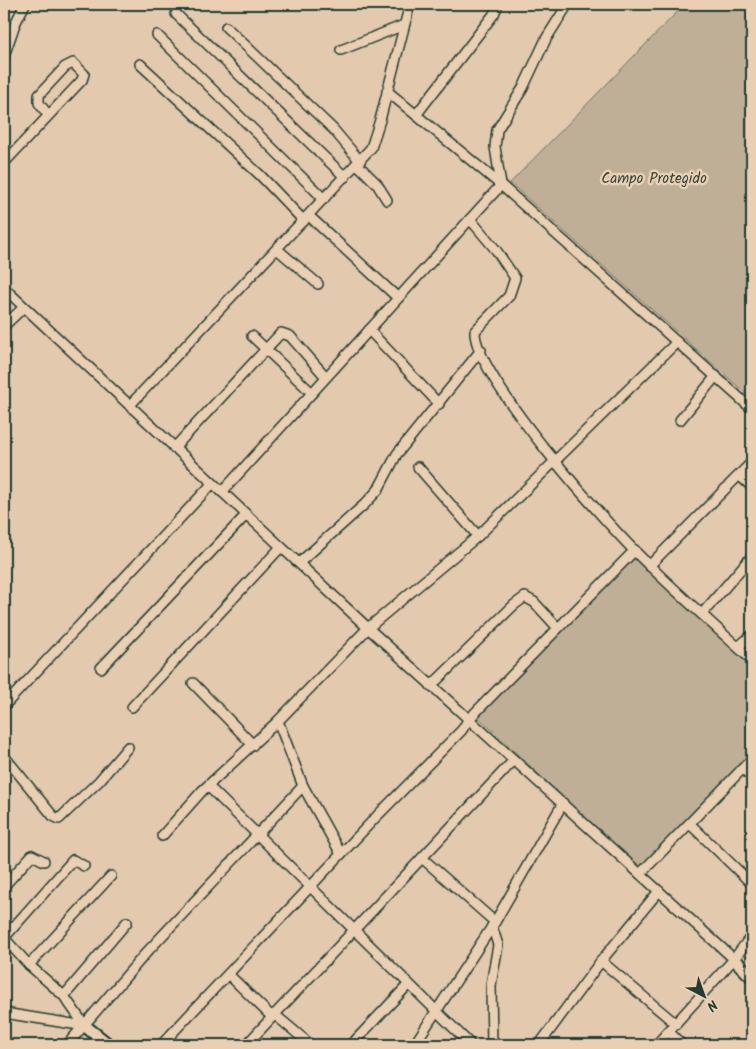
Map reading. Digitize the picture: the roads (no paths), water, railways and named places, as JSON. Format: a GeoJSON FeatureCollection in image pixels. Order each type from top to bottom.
{"type":"FeatureCollection","features":[{"type":"Feature","properties":{"kind":"street"},"geometry":{"type":"LineString","coordinates":[[4,56],[15,24],[25,4]]}},
{"type":"Feature","properties":{"kind":"street"},"geometry":{"type":"LineString","coordinates":[[130,405],[345,177],[374,141],[410,4]]}},
{"type":"Feature","properties":{"kind":"street"},"geometry":{"type":"LineString","coordinates":[[416,115],[494,14],[498,4]]}},
{"type":"Feature","properties":{"kind":"street"},"geometry":{"type":"LineString","coordinates":[[501,185],[495,147],[497,130],[523,88],[546,39],[568,4]]}},
{"type":"Feature","properties":{"kind":"street"},"geometry":{"type":"LineString","coordinates":[[176,14],[212,51],[345,177]]}},
{"type":"Feature","properties":{"kind":"street"},"geometry":{"type":"LineString","coordinates":[[341,50],[404,25]]}},
{"type":"Feature","properties":{"kind":"street"},"geometry":{"type":"LineString","coordinates":[[226,27],[333,129],[387,200]]}},
{"type":"Feature","properties":{"kind":"street"},"geometry":{"type":"LineString","coordinates":[[157,35],[324,199]]}},
{"type":"Feature","properties":{"kind":"street"},"geometry":{"type":"LineString","coordinates":[[4,163],[84,77],[84,74],[73,63],[65,68],[39,95],[39,103],[48,114]]}},
{"type":"Feature","properties":{"kind":"street"},"geometry":{"type":"LineString","coordinates":[[140,64],[306,218],[398,298]]}},
{"type":"Feature","properties":{"kind":"street"},"geometry":{"type":"LineString","coordinates":[[388,92],[501,185],[752,409]]}},
{"type":"Feature","properties":{"kind":"street"},"geometry":{"type":"LineString","coordinates":[[222,492],[501,185]]}},
{"type":"Feature","properties":{"kind":"street"},"geometry":{"type":"LineString","coordinates":[[470,219],[501,256],[515,278],[509,296],[476,331],[475,337],[488,368],[511,405],[556,462],[649,566],[752,660]]}},
{"type":"Feature","properties":{"kind":"street"},"geometry":{"type":"LineString","coordinates":[[277,249],[318,284]]}},
{"type":"Feature","properties":{"kind":"street"},"geometry":{"type":"LineString","coordinates":[[4,288],[368,628],[468,720],[563,803],[752,977]]}},
{"type":"Feature","properties":{"kind":"street"},"geometry":{"type":"LineString","coordinates":[[4,326],[24,307]]}},
{"type":"Feature","properties":{"kind":"street"},"geometry":{"type":"LineString","coordinates":[[369,330],[439,404]]}},
{"type":"Feature","properties":{"kind":"street"},"geometry":{"type":"LineString","coordinates":[[174,448],[281,333],[287,334],[326,377]]}},
{"type":"Feature","properties":{"kind":"street"},"geometry":{"type":"LineString","coordinates":[[252,336],[312,393]]}},
{"type":"Feature","properties":{"kind":"street"},"geometry":{"type":"LineString","coordinates":[[162,836],[208,786],[278,721],[368,628],[478,536],[677,342]]}},
{"type":"Feature","properties":{"kind":"street"},"geometry":{"type":"LineString","coordinates":[[299,563],[378,490],[397,454],[481,350]]}},
{"type":"Feature","properties":{"kind":"street"},"geometry":{"type":"LineString","coordinates":[[680,420],[716,376]]}},
{"type":"Feature","properties":{"kind":"street"},"geometry":{"type":"LineString","coordinates":[[649,566],[752,462]]}},
{"type":"Feature","properties":{"kind":"street"},"geometry":{"type":"LineString","coordinates":[[418,467],[478,536]]}},
{"type":"Feature","properties":{"kind":"street"},"geometry":{"type":"LineString","coordinates":[[740,476],[752,488]]}},
{"type":"Feature","properties":{"kind":"street"},"geometry":{"type":"LineString","coordinates":[[4,706],[212,484]]}},
{"type":"Feature","properties":{"kind":"street"},"geometry":{"type":"LineString","coordinates":[[101,668],[246,514]]}},
{"type":"Feature","properties":{"kind":"street"},"geometry":{"type":"LineString","coordinates":[[132,707],[281,546]]}},
{"type":"Feature","properties":{"kind":"street"},"geometry":{"type":"LineString","coordinates":[[160,1045],[229,975],[310,886],[462,730],[468,720],[557,627],[635,550]]}},
{"type":"Feature","properties":{"kind":"street"},"geometry":{"type":"LineString","coordinates":[[702,614],[752,556]]}},
{"type":"Feature","properties":{"kind":"street"},"geometry":{"type":"LineString","coordinates":[[431,686],[514,605],[525,597],[534,602],[557,627]]}},
{"type":"Feature","properties":{"kind":"street"},"geometry":{"type":"LineString","coordinates":[[738,647],[752,635]]}},
{"type":"Feature","properties":{"kind":"street"},"geometry":{"type":"LineString","coordinates":[[193,683],[253,745]]}},
{"type":"Feature","properties":{"kind":"street"},"geometry":{"type":"LineString","coordinates":[[278,721],[303,786],[341,854]]}},
{"type":"Feature","properties":{"kind":"street"},"geometry":{"type":"LineString","coordinates":[[4,756],[53,816],[59,819],[99,781],[128,747]]}},
{"type":"Feature","properties":{"kind":"street"},"geometry":{"type":"LineString","coordinates":[[640,874],[752,759]]}},
{"type":"Feature","properties":{"kind":"street"},"geometry":{"type":"LineString","coordinates":[[246,1045],[514,760]]}},
{"type":"Feature","properties":{"kind":"street"},"geometry":{"type":"LineString","coordinates":[[743,768],[752,778]]}},
{"type":"Feature","properties":{"kind":"street"},"geometry":{"type":"LineString","coordinates":[[208,786],[434,1011],[471,1045]]}},
{"type":"Feature","properties":{"kind":"street"},"geometry":{"type":"LineString","coordinates":[[67,1045],[146,953],[303,786]]}},
{"type":"Feature","properties":{"kind":"street"},"geometry":{"type":"LineString","coordinates":[[414,1045],[434,1011],[493,924],[563,803]]}},
{"type":"Feature","properties":{"kind":"street"},"geometry":{"type":"LineString","coordinates":[[690,824],[752,884]]}},
{"type":"Feature","properties":{"kind":"street"},"geometry":{"type":"LineString","coordinates":[[4,886],[32,854],[44,861]]}},
{"type":"Feature","properties":{"kind":"street"},"geometry":{"type":"LineString","coordinates":[[422,858],[493,924],[498,945],[491,985],[492,1045]]}},
{"type":"Feature","properties":{"kind":"street"},"geometry":{"type":"LineString","coordinates":[[84,866],[73,860],[4,938],[29,965],[64,996],[85,1026],[109,1045]]}},
{"type":"Feature","properties":{"kind":"street"},"geometry":{"type":"LineString","coordinates":[[29,965],[111,876]]}},
{"type":"Feature","properties":{"kind":"street"},"geometry":{"type":"LineString","coordinates":[[540,1045],[601,961],[659,891]]}},
{"type":"Feature","properties":{"kind":"street"},"geometry":{"type":"LineString","coordinates":[[64,996],[127,922]]}},
{"type":"Feature","properties":{"kind":"street"},"geometry":{"type":"LineString","coordinates":[[656,1045],[734,959],[752,935]]}},
{"type":"Feature","properties":{"kind":"street"},"geometry":{"type":"LineString","coordinates":[[601,961],[676,1024]]}},
{"type":"Feature","properties":{"kind":"street"},"geometry":{"type":"LineString","coordinates":[[229,975],[273,1015],[311,1045]]}},
{"type":"Feature","properties":{"kind":"street"},"geometry":{"type":"LineString","coordinates":[[351,1045],[408,985]]}},
{"type":"Feature","properties":{"kind":"street"},"geometry":{"type":"LineString","coordinates":[[4,1013],[85,1026]]}},
{"type":"Feature","properties":{"kind":"street"},"geometry":{"type":"LineString","coordinates":[[669,1032],[682,1045]]}},
{"type":"Feature","properties":{"kind":"park label","name":"Campo Protegido"},"geometry":{"type":"Point","coordinates":[654,178]}}]}
